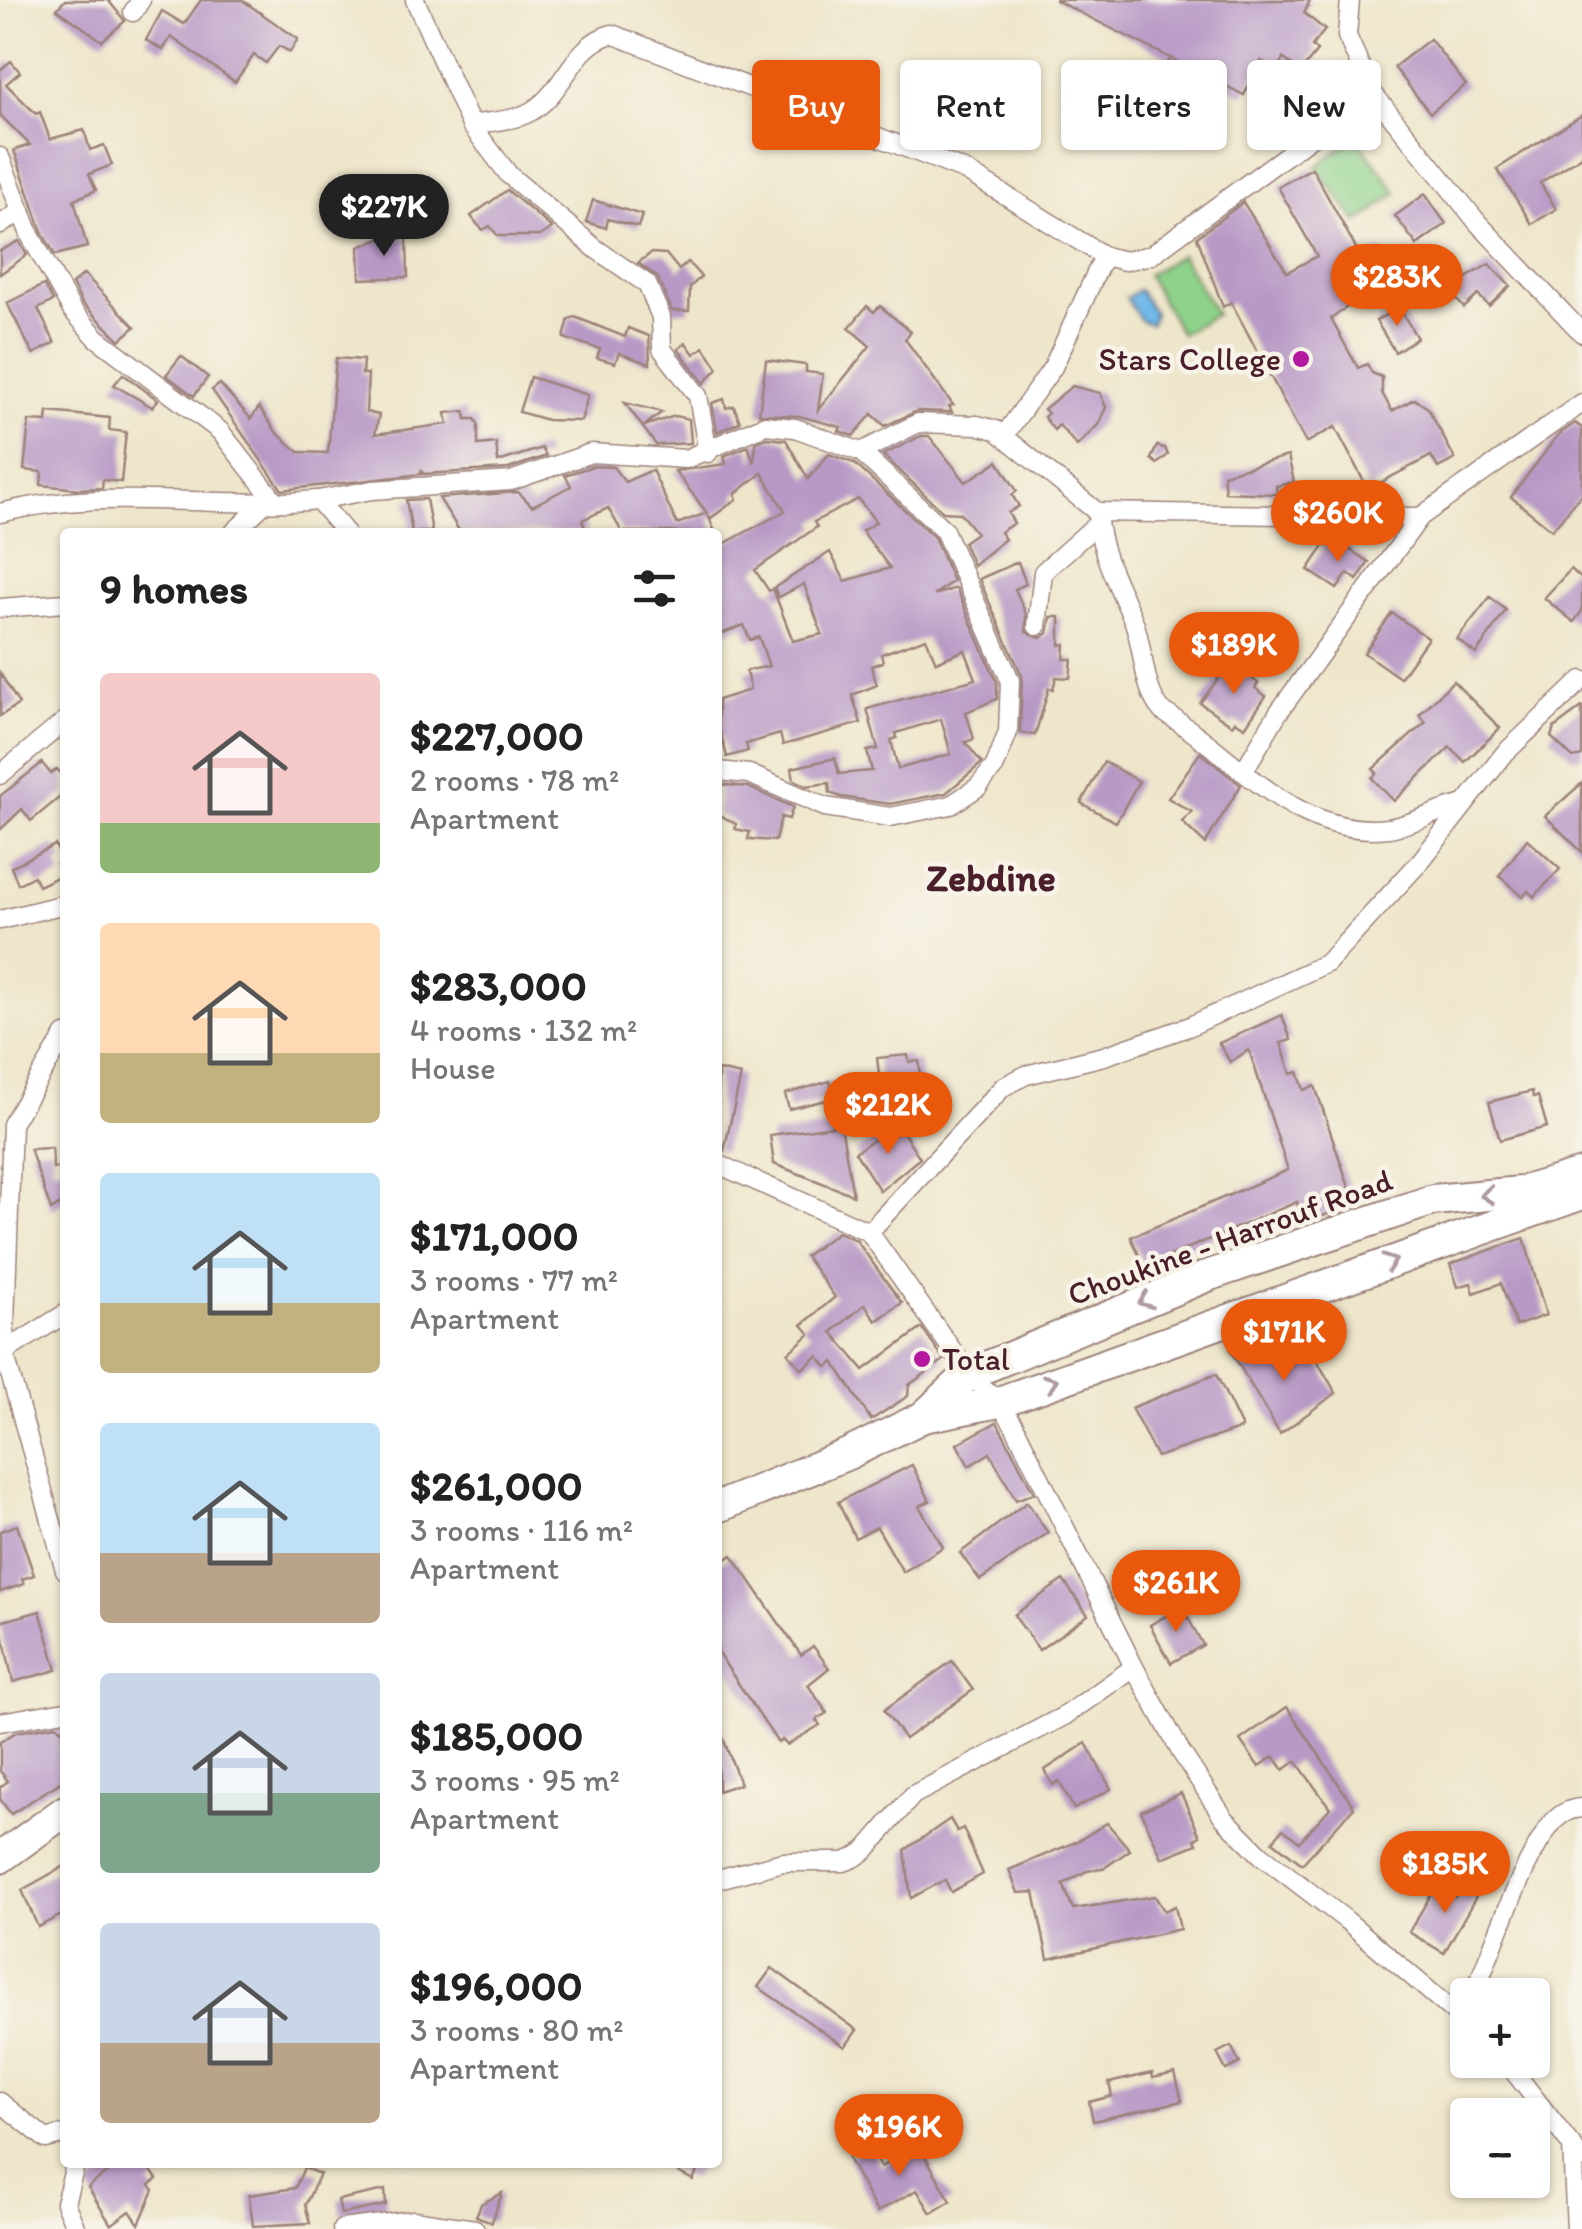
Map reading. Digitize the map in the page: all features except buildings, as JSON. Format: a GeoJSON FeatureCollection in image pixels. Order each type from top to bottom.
{"type":"FeatureCollection","features":[{"type":"Feature","properties":{"kind":"main road","name":"Choukine - Harrouf Road"},"geometry":{"type":"LineString","coordinates":[[923,1417],[968,1374],[1210,1274],[1433,1200],[1521,1192],[1582,1174]]}},
{"type":"Feature","properties":{"kind":"main road","name":"Choukine - Harrouf Road"},"geometry":{"type":"LineString","coordinates":[[722,1505],[848,1454],[923,1417],[999,1402],[1582,1194]]}},
{"type":"Feature","properties":{"kind":"main road"},"geometry":{"type":"LineString","coordinates":[[0,1858],[60,1815]]}},
{"type":"Feature","properties":{"kind":"street"},"geometry":{"type":"LineString","coordinates":[[415,0],[472,125],[509,175],[596,250],[647,284],[661,317],[662,349],[698,396],[708,453]]}},
{"type":"Feature","properties":{"kind":"street"},"geometry":{"type":"LineString","coordinates":[[1350,0],[1347,36],[1358,60]]}},
{"type":"Feature","properties":{"kind":"street"},"geometry":{"type":"LineString","coordinates":[[472,125],[525,114],[557,86],[583,49],[596,38],[612,34],[966,171],[1104,256],[1126,260],[1152,255],[1294,150]]}},
{"type":"Feature","properties":{"kind":"street"},"geometry":{"type":"LineString","coordinates":[[1381,103],[1478,224],[1582,333]]}},
{"type":"Feature","properties":{"kind":"street"},"geometry":{"type":"LineString","coordinates":[[0,157],[21,212],[72,310],[97,338],[220,431],[271,501]]}},
{"type":"Feature","properties":{"kind":"street"},"geometry":{"type":"LineString","coordinates":[[0,224],[21,212]]}},
{"type":"Feature","properties":{"kind":"street"},"geometry":{"type":"LineString","coordinates":[[1004,436],[1052,367],[1104,256]]}},
{"type":"Feature","properties":{"kind":"street"},"geometry":{"type":"LineString","coordinates":[[1243,772],[1278,713],[1420,517],[1582,404]]}},
{"type":"Feature","properties":{"kind":"street"},"geometry":{"type":"LineString","coordinates":[[861,452],[918,423],[976,425],[1004,436],[1097,518],[1420,517]]}},
{"type":"Feature","properties":{"kind":"street"},"geometry":{"type":"LineString","coordinates":[[0,513],[56,500],[318,500],[372,490],[511,481],[591,453],[686,458],[708,453],[766,425],[795,428],[861,452],[944,530],[1010,680],[1008,732],[995,766],[978,787],[950,805],[890,817],[824,807],[750,774],[722,771]]}},
{"type":"Feature","properties":{"kind":"street"},"geometry":{"type":"LineString","coordinates":[[318,500],[342,528]]}},
{"type":"Feature","properties":{"kind":"street"},"geometry":{"type":"LineString","coordinates":[[239,528],[271,501]]}},
{"type":"Feature","properties":{"kind":"street"},"geometry":{"type":"LineString","coordinates":[[1037,626],[1042,572],[1097,518]]}},
{"type":"Feature","properties":{"kind":"street"},"geometry":{"type":"LineString","coordinates":[[1097,518],[1100,548],[1134,622],[1155,702],[1243,772],[1293,807],[1336,825],[1400,826],[1461,805]]}},
{"type":"Feature","properties":{"kind":"street"},"geometry":{"type":"LineString","coordinates":[[0,608],[60,603]]}},
{"type":"Feature","properties":{"kind":"street"},"geometry":{"type":"LineString","coordinates":[[869,1232],[1003,1087],[1026,1075],[1104,1056],[1188,1027],[1327,964],[1419,863],[1506,752],[1582,680]]}},
{"type":"Feature","properties":{"kind":"street"},"geometry":{"type":"LineString","coordinates":[[0,775],[60,725]]}},
{"type":"Feature","properties":{"kind":"street"},"geometry":{"type":"LineString","coordinates":[[0,920],[60,905]]}},
{"type":"Feature","properties":{"kind":"street"},"geometry":{"type":"LineString","coordinates":[[60,1043],[6,1129],[4,1352],[60,1529]]}},
{"type":"Feature","properties":{"kind":"street"},"geometry":{"type":"LineString","coordinates":[[722,1166],[869,1232],[968,1374],[999,1402],[1181,1752],[1239,1834],[1450,2004]]}},
{"type":"Feature","properties":{"kind":"street"},"geometry":{"type":"LineString","coordinates":[[4,1352],[60,1317]]}},
{"type":"Feature","properties":{"kind":"street"},"geometry":{"type":"LineString","coordinates":[[722,1878],[783,1862],[844,1862],[854,1858],[866,1850],[913,1795],[1066,1716],[1134,1667]]}},
{"type":"Feature","properties":{"kind":"street"},"geometry":{"type":"LineString","coordinates":[[0,1722],[60,1712]]}},
{"type":"Feature","properties":{"kind":"street"},"geometry":{"type":"LineString","coordinates":[[1480,1978],[1537,1848],[1554,1822],[1568,1810],[1582,1808]]}},
{"type":"Feature","properties":{"kind":"street"},"geometry":{"type":"LineString","coordinates":[[1519,2078],[1577,2152],[1576,2229]]}},
{"type":"Feature","properties":{"kind":"street"},"geometry":{"type":"LineString","coordinates":[[0,2102],[46,2139],[60,2135]]}},
{"type":"Feature","properties":{"kind":"street"},"geometry":{"type":"LineString","coordinates":[[74,2168],[65,2203],[76,2229]]}},
{"type":"Feature","properties":{"kind":"street"},"geometry":{"type":"LineString","coordinates":[[342,2229],[413,2220],[476,2229]]}},
{"type":"Feature","properties":{"kind":"green space"},"geometry":{"type":"Polygon","coordinates":[[[1339,150],[1366,150],[1397,193],[1358,223],[1316,167],[1339,150]]]}},
{"type":"Feature","properties":{"kind":"green space"},"geometry":{"type":"Polygon","coordinates":[[[1181,255],[1216,314],[1181,334],[1147,275],[1181,255]]]}},
{"type":"Feature","properties":{"kind":"water"},"geometry":{"type":"Polygon","coordinates":[[[1139,290],[1154,313],[1151,324],[1141,321],[1126,298],[1139,290]]]}},
{"type":"Feature","properties":{"kind":"place","name":"Stars College"},"geometry":{"type":"Point","coordinates":[1301,359]}},
{"type":"Feature","properties":{"kind":"place","name":"Total"},"geometry":{"type":"Point","coordinates":[922,1359]}},
{"type":"Feature","properties":{"kind":"district","name":"Zebdine"},"geometry":{"type":"Point","coordinates":[991,878]}}]}
